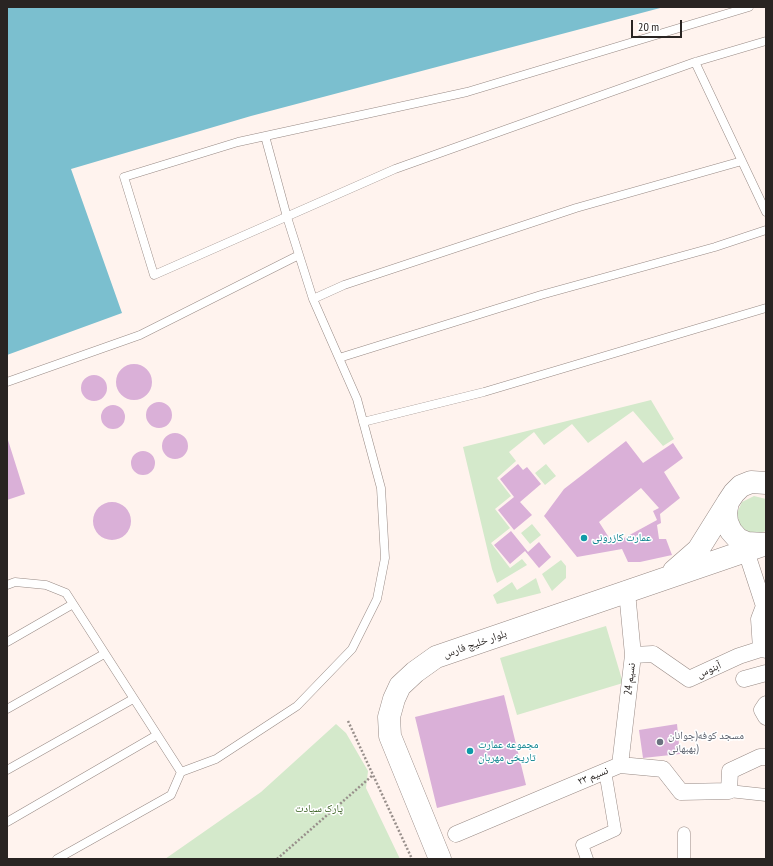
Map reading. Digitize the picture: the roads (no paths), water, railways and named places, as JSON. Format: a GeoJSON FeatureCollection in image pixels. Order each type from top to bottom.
{"type":"FeatureCollection","features":[{"type":"Feature","properties":{"kind":"main road"},"geometry":{"type":"LineString","coordinates":[[664,579],[698,550],[734,493],[741,486],[751,482],[766,483]]}},
{"type":"Feature","properties":{"kind":"main road"},"geometry":{"type":"LineString","coordinates":[[728,502],[726,512],[727,522],[731,531],[738,539],[748,544],[759,546]]}},
{"type":"Feature","properties":{"kind":"main road","name":"بلوار خلیج فارس"},"geometry":{"type":"LineString","coordinates":[[440,859],[390,736],[389,717],[394,699],[400,686],[415,672],[436,657],[759,546]]}},
{"type":"Feature","properties":{"kind":"street"},"geometry":{"type":"LineString","coordinates":[[759,546],[764,606],[759,619],[764,649]]}},
{"type":"Feature","properties":{"kind":"street","name":"نسیم 24"},"geometry":{"type":"LineString","coordinates":[[620,766],[633,655],[626,592]]}},
{"type":"Feature","properties":{"kind":"street","name":"آبنوس"},"geometry":{"type":"LineString","coordinates":[[633,655],[653,654],[689,679],[739,656],[764,649]]}},
{"type":"Feature","properties":{"kind":"street"},"geometry":{"type":"LineString","coordinates":[[744,679],[766,673]]}},
{"type":"Feature","properties":{"kind":"street"},"geometry":{"type":"LineString","coordinates":[[766,704],[762,710],[766,718]]}},
{"type":"Feature","properties":{"kind":"street"},"geometry":{"type":"LineString","coordinates":[[766,757],[760,757],[730,771],[729,791],[766,795]]}},
{"type":"Feature","properties":{"kind":"street","name":"نسیم ۲۳"},"geometry":{"type":"LineString","coordinates":[[456,834],[620,766],[662,769],[681,792],[729,791]]}},
{"type":"Feature","properties":{"kind":"street"},"geometry":{"type":"LineString","coordinates":[[587,859],[582,845],[615,830],[605,771]]}},
{"type":"Feature","properties":{"kind":"street"},"geometry":{"type":"LineString","coordinates":[[684,833],[684,859]]}},
{"type":"Feature","properties":{"kind":"lane"},"geometry":{"type":"LineString","coordinates":[[748,7],[467,92],[238,142],[124,177],[154,275],[395,169],[695,62],[766,42]]}},
{"type":"Feature","properties":{"kind":"lane"},"geometry":{"type":"LineString","coordinates":[[695,62],[766,212]]}},
{"type":"Feature","properties":{"kind":"lane"},"geometry":{"type":"LineString","coordinates":[[56,859],[171,795],[181,772],[216,759],[297,706],[352,649],[377,599],[385,558],[381,488],[357,399],[313,299],[287,217],[265,136]]}},
{"type":"Feature","properties":{"kind":"lane"},"geometry":{"type":"LineString","coordinates":[[313,299],[344,286],[576,208],[742,161]]}},
{"type":"Feature","properties":{"kind":"lane"},"geometry":{"type":"LineString","coordinates":[[339,358],[541,295],[715,247],[766,230]]}},
{"type":"Feature","properties":{"kind":"lane"},"geometry":{"type":"LineString","coordinates":[[7,382],[140,335],[300,255]]}},
{"type":"Feature","properties":{"kind":"lane"},"geometry":{"type":"LineString","coordinates":[[363,422],[484,392],[766,308]]}},
{"type":"Feature","properties":{"kind":"lane"},"geometry":{"type":"LineString","coordinates":[[7,585],[15,582],[46,586],[66,593],[181,772]]}},
{"type":"Feature","properties":{"kind":"lane"},"geometry":{"type":"LineString","coordinates":[[7,642],[73,604]]}},
{"type":"Feature","properties":{"kind":"lane"},"geometry":{"type":"LineString","coordinates":[[7,709],[104,654]]}},
{"type":"Feature","properties":{"kind":"lane"},"geometry":{"type":"LineString","coordinates":[[7,770],[133,699]]}},
{"type":"Feature","properties":{"kind":"lane"},"geometry":{"type":"LineString","coordinates":[[7,822],[157,735]]}},
{"type":"Feature","properties":{"kind":"water"},"geometry":{"type":"Polygon","coordinates":[[[7,7],[664,7],[251,116],[71,169],[122,313],[7,355],[7,7]]]}},
{"type":"Feature","properties":{"kind":"place","name":"عمارت کازرونی"},"geometry":{"type":"Point","coordinates":[584,538]}},
{"type":"Feature","properties":{"kind":"place","name":"مسجد کوفه(جوانان بهبهانی)"},"geometry":{"type":"Point","coordinates":[660,742]}},
{"type":"Feature","properties":{"kind":"place","name":"مجموعه عمارت تاریخی مهربان"},"geometry":{"type":"Point","coordinates":[470,751]}},
{"type":"Feature","properties":{"kind":"park label","name":"پارک سیادت"},"geometry":{"type":"Point","coordinates":[319,809]}}]}
